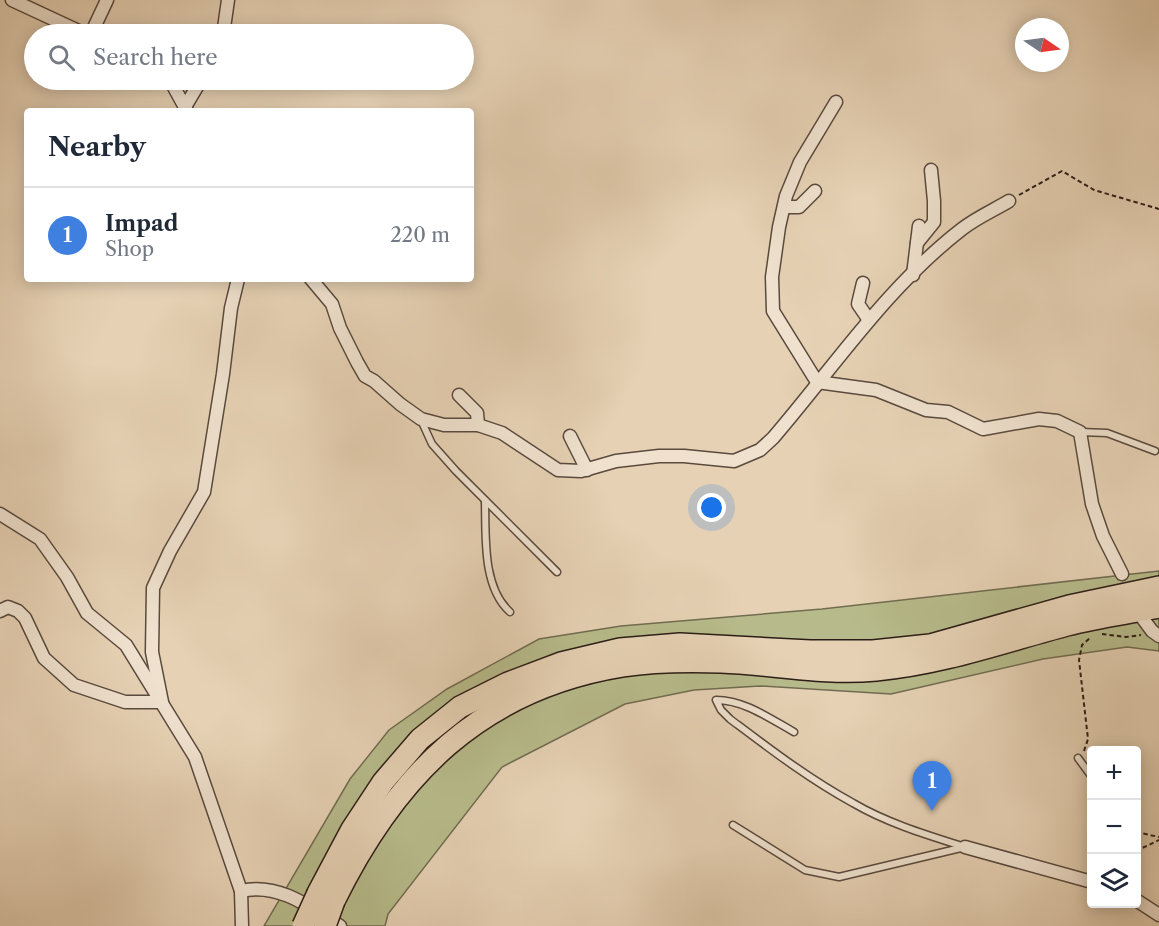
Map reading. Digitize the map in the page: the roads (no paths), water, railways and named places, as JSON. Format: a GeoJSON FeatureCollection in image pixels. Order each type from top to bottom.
{"type":"FeatureCollection","features":[{"type":"Feature","properties":{"kind":"highway"},"geometry":{"type":"LineString","coordinates":[[325,926],[326,897],[352,830],[383,782],[420,739],[460,707],[508,683],[561,663],[620,649],[681,644],[810,651],[873,651],[930,645],[1069,606],[1159,587]]}},
{"type":"Feature","properties":{"kind":"highway"},"geometry":{"type":"LineString","coordinates":[[303,926],[404,789],[438,753],[473,725],[505,704],[547,685],[624,666],[665,662],[723,662],[823,672],[918,665],[1070,624],[1150,611]]}},
{"type":"Feature","properties":{"kind":"street"},"geometry":{"type":"LineString","coordinates":[[12,0],[64,24]]}},
{"type":"Feature","properties":{"kind":"street"},"geometry":{"type":"LineString","coordinates":[[96,24],[107,0]]}},
{"type":"Feature","properties":{"kind":"street"},"geometry":{"type":"LineString","coordinates":[[225,24],[228,0]]}},
{"type":"Feature","properties":{"kind":"street"},"geometry":{"type":"LineString","coordinates":[[176,90],[185,108]]}},
{"type":"Feature","properties":{"kind":"street"},"geometry":{"type":"LineString","coordinates":[[187,108],[196,90]]}},
{"type":"Feature","properties":{"kind":"street"},"geometry":{"type":"LineString","coordinates":[[817,382],[774,311],[772,277],[784,207],[800,162],[836,102]]}},
{"type":"Feature","properties":{"kind":"street"},"geometry":{"type":"LineString","coordinates":[[917,243],[934,222],[931,170]]}},
{"type":"Feature","properties":{"kind":"street"},"geometry":{"type":"LineString","coordinates":[[784,207],[798,207],[815,191]]}},
{"type":"Feature","properties":{"kind":"street"},"geometry":{"type":"LineString","coordinates":[[316,282],[332,304],[340,328],[365,376],[421,419],[444,425],[478,424],[502,433],[558,470],[586,470],[616,461],[645,457],[684,456],[734,461],[760,450],[773,438],[869,320],[913,275],[963,228],[1009,201]]}},
{"type":"Feature","properties":{"kind":"street"},"geometry":{"type":"LineString","coordinates":[[913,275],[919,226]]}},
{"type":"Feature","properties":{"kind":"street"},"geometry":{"type":"LineString","coordinates":[[162,702],[152,652],[153,588],[170,551],[204,492],[224,374],[231,308],[237,282]]}},
{"type":"Feature","properties":{"kind":"street"},"geometry":{"type":"LineString","coordinates":[[863,283],[858,304],[869,320]]}},
{"type":"Feature","properties":{"kind":"street"},"geometry":{"type":"LineString","coordinates":[[817,382],[876,390],[926,410],[948,412],[983,429],[1039,419],[1057,421],[1080,432],[1092,504],[1103,536],[1122,574]]}},
{"type":"Feature","properties":{"kind":"street"},"geometry":{"type":"LineString","coordinates":[[459,395],[477,413],[478,424]]}},
{"type":"Feature","properties":{"kind":"street"},"geometry":{"type":"LineString","coordinates":[[570,436],[586,470]]}},
{"type":"Feature","properties":{"kind":"street"},"geometry":{"type":"LineString","coordinates":[[0,514],[40,539],[67,577],[87,613],[126,645],[195,757],[241,891],[242,926]]}},
{"type":"Feature","properties":{"kind":"street"},"geometry":{"type":"LineString","coordinates":[[0,611],[8,607],[18,611],[25,618],[44,658],[74,685],[125,702],[162,702]]}},
{"type":"Feature","properties":{"kind":"street"},"geometry":{"type":"LineString","coordinates":[[1150,611],[1155,634]]}},
{"type":"Feature","properties":{"kind":"street"},"geometry":{"type":"LineString","coordinates":[[965,848],[1087,881]]}},
{"type":"Feature","properties":{"kind":"street"},"geometry":{"type":"LineString","coordinates":[[241,891],[252,888],[290,896],[340,926]]}},
{"type":"Feature","properties":{"kind":"street"},"geometry":{"type":"LineString","coordinates":[[1141,903],[1159,915]]}},
{"type":"Feature","properties":{"kind":"lane"},"geometry":{"type":"LineString","coordinates":[[421,419],[432,444],[557,572]]}},
{"type":"Feature","properties":{"kind":"lane"},"geometry":{"type":"LineString","coordinates":[[1080,432],[1107,433],[1155,452]]}},
{"type":"Feature","properties":{"kind":"lane"},"geometry":{"type":"LineString","coordinates":[[485,500],[490,575],[501,604],[510,612]]}},
{"type":"Feature","properties":{"kind":"lane"},"geometry":{"type":"LineString","coordinates":[[794,732],[753,709],[729,700],[716,700],[721,710],[730,719],[812,778],[854,804],[919,833],[965,848]]}},
{"type":"Feature","properties":{"kind":"lane"},"geometry":{"type":"LineString","coordinates":[[1078,758],[1087,770]]}},
{"type":"Feature","properties":{"kind":"lane"},"geometry":{"type":"LineString","coordinates":[[733,825],[805,870],[839,877],[965,848]]}},
{"type":"Feature","properties":{"kind":"place","name":"Impad"},"geometry":{"type":"Point","coordinates":[932,811]}}]}
